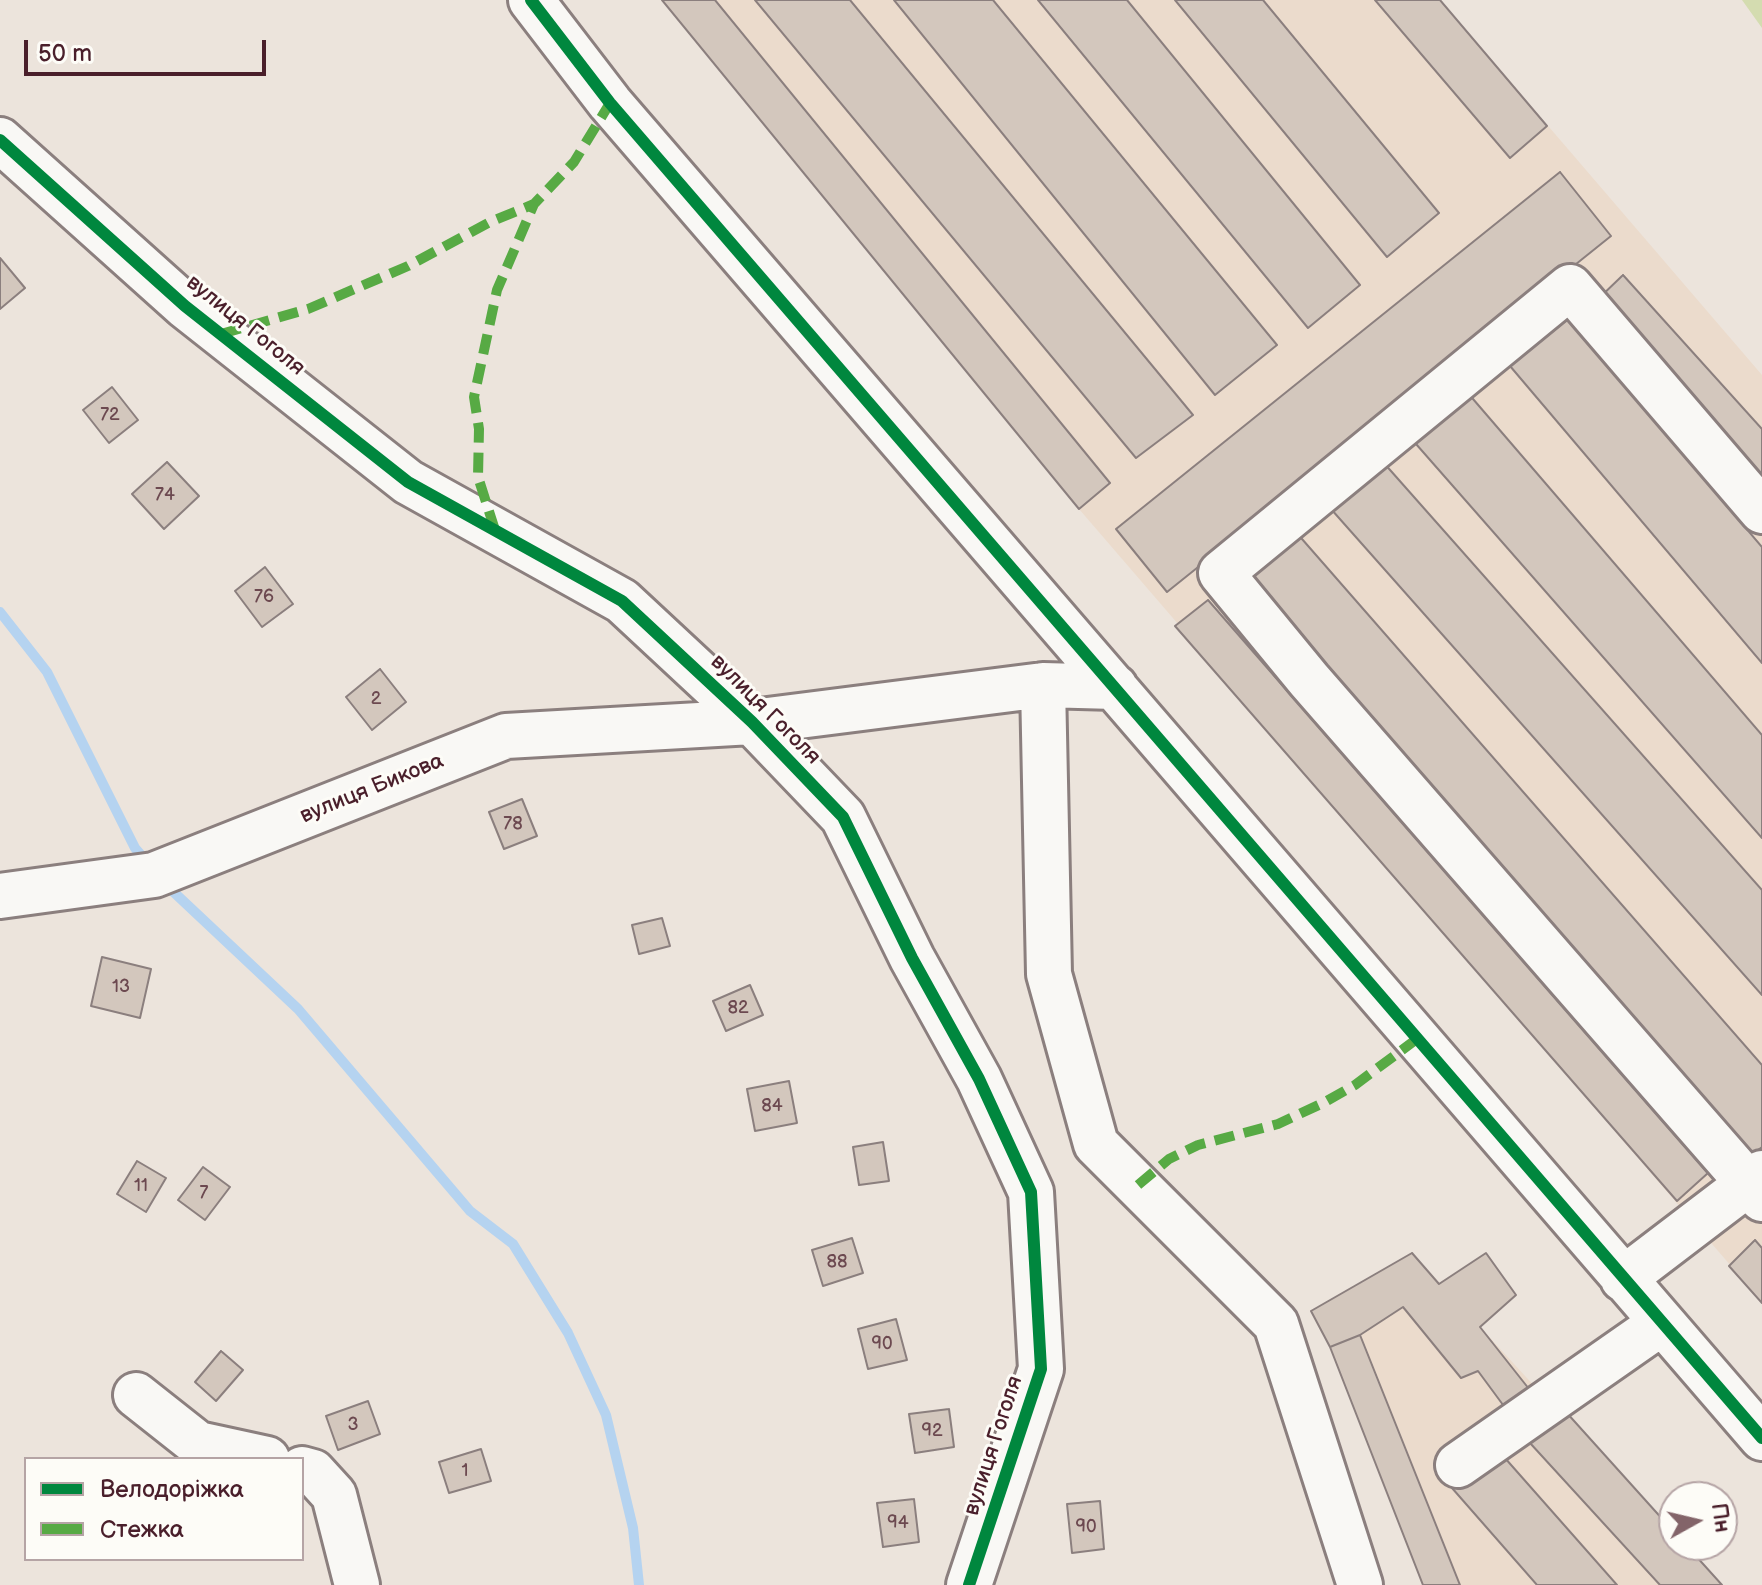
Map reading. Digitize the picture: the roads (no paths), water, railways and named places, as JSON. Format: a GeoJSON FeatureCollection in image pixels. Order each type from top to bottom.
{"type":"FeatureCollection","features":[{"type":"Feature","properties":{"kind":"street"},"geometry":{"type":"LineString","coordinates":[[531,0],[610,103],[1660,1324],[1762,1438]]}},
{"type":"Feature","properties":{"kind":"street","name":"вулиця Гоголя"},"geometry":{"type":"LineString","coordinates":[[0,140],[185,306],[408,482],[622,601],[752,722],[843,817],[912,958],[979,1079],[1031,1192],[1041,1369],[969,1585]]}},
{"type":"Feature","properties":{"kind":"street"},"geometry":{"type":"LineString","coordinates":[[1623,1279],[1758,1185],[1309,680],[1221,573],[1570,287],[1762,511]]}},
{"type":"Feature","properties":{"kind":"street"},"geometry":{"type":"LineString","coordinates":[[1043,685],[1049,974],[1096,1144],[1276,1324],[1360,1585]]}},
{"type":"Feature","properties":{"kind":"street","name":"вулиця Бикова"},"geometry":{"type":"LineString","coordinates":[[0,896],[154,875],[506,736],[752,722],[1043,685],[1115,687]]}},
{"type":"Feature","properties":{"kind":"street"},"geometry":{"type":"LineString","coordinates":[[1458,1465],[1660,1324]]}},
{"type":"Feature","properties":{"kind":"street"},"geometry":{"type":"LineString","coordinates":[[136,1395],[198,1444],[258,1457]]}},
{"type":"Feature","properties":{"kind":"street"},"geometry":{"type":"LineString","coordinates":[[304,1470],[313,1472],[334,1495],[357,1585]]}},
{"type":"Feature","properties":{"kind":"waterway"},"geometry":{"type":"LineString","coordinates":[[0,612],[47,672],[135,848],[149,864]]}},
{"type":"Feature","properties":{"kind":"waterway"},"geometry":{"type":"LineString","coordinates":[[164,883],[298,1009],[470,1211],[513,1244],[568,1333],[606,1415],[633,1528],[639,1585]]}}]}
